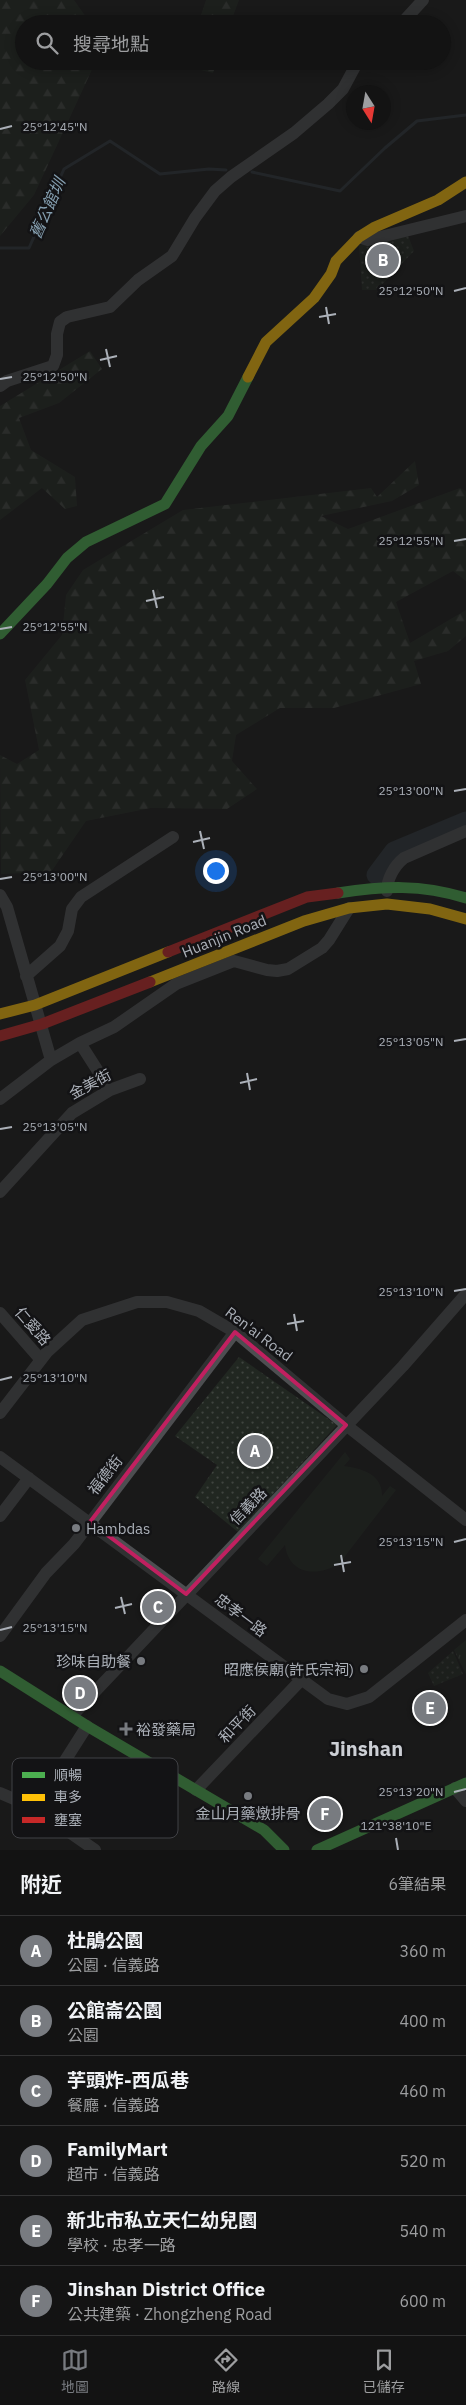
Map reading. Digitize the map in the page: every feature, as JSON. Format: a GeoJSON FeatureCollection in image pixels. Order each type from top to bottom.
{"type":"FeatureCollection","features":[{"type":"Feature","properties":{"kind":"street"},"geometry":{"type":"LineString","coordinates":[[409,15],[423,0]]}},
{"type":"Feature","properties":{"kind":"street"},"geometry":{"type":"LineString","coordinates":[[0,386],[7,381],[53,366],[57,355],[57,334],[60,322],[66,317],[110,307],[138,280],[172,256],[215,191],[328,104],[343,89],[353,70]]}},
{"type":"Feature","properties":{"kind":"street"},"geometry":{"type":"LineString","coordinates":[[0,634],[48,584],[67,558],[86,542],[164,504],[174,492],[200,446],[228,416],[266,342],[276,330],[314,298],[331,274],[336,261],[359,237],[375,227],[438,200],[466,182]]}},
{"type":"Feature","properties":{"kind":"street"},"geometry":{"type":"LineString","coordinates":[[359,237],[368,240],[466,216]]}},
{"type":"Feature","properties":{"kind":"street"},"geometry":{"type":"LineString","coordinates":[[387,904],[387,886],[396,864],[404,858],[466,831]]}},
{"type":"Feature","properties":{"kind":"street"},"geometry":{"type":"LineString","coordinates":[[26,976],[60,946],[68,931],[72,910],[81,897],[173,837]]}},
{"type":"Feature","properties":{"kind":"street","name":"Huanjin Road"},"geometry":{"type":"LineString","coordinates":[[0,1014],[35,1005],[307,897],[387,886],[440,890],[466,898]]}},
{"type":"Feature","properties":{"kind":"street"},"geometry":{"type":"LineString","coordinates":[[0,895],[7,907],[51,1060]]}},
{"type":"Feature","properties":{"kind":"street","name":"Huanjin Road"},"geometry":{"type":"LineString","coordinates":[[0,1036],[42,1024],[304,920],[349,908],[387,904],[430,909],[466,919]]}},
{"type":"Feature","properties":{"kind":"street"},"geometry":{"type":"LineString","coordinates":[[0,1099],[51,1060],[114,1027],[176,984],[234,962],[268,970],[288,969],[322,948],[349,908]]}},
{"type":"Feature","properties":{"kind":"street"},"geometry":{"type":"LineString","coordinates":[[80,1044],[110,1090]]}},
{"type":"Feature","properties":{"kind":"street","name":"金美街"},"geometry":{"type":"LineString","coordinates":[[0,1192],[72,1113],[110,1090],[140,1079]]}},
{"type":"Feature","properties":{"kind":"street","name":"信義路"},"geometry":{"type":"LineString","coordinates":[[72,1716],[403,1366],[466,1294]]}},
{"type":"Feature","properties":{"kind":"street","name":"Ren'ai Road"},"geometry":{"type":"LineString","coordinates":[[0,1413],[41,1360],[82,1320],[137,1302],[167,1302],[199,1311],[235,1332],[346,1425],[463,1514]]}},
{"type":"Feature","properties":{"kind":"street","name":"仁愛路"},"geometry":{"type":"LineString","coordinates":[[0,1313],[41,1360]]}},
{"type":"Feature","properties":{"kind":"street","name":"福德街"},"geometry":{"type":"LineString","coordinates":[[0,1636],[46,1573],[74,1544],[235,1332]]}},
{"type":"Feature","properties":{"kind":"street","name":"忠孝一路"},"geometry":{"type":"LineString","coordinates":[[0,1457],[328,1699],[347,1704],[369,1697],[466,1620]]}},
{"type":"Feature","properties":{"kind":"street"},"geometry":{"type":"LineString","coordinates":[[0,1516],[29,1478]]}},
{"type":"Feature","properties":{"kind":"street"},"geometry":{"type":"LineString","coordinates":[[0,1671],[142,1758]]}},
{"type":"Feature","properties":{"kind":"street","name":"和平街"},"geometry":{"type":"LineString","coordinates":[[196,1790],[301,1680]]}},
{"type":"Feature","properties":{"kind":"street"},"geometry":{"type":"LineString","coordinates":[[67,1758],[87,1726]]}},
{"type":"Feature","properties":{"kind":"street"},"geometry":{"type":"LineString","coordinates":[[178,1779],[264,1830],[284,1850]]}},
{"type":"Feature","properties":{"kind":"street"},"geometry":{"type":"LineString","coordinates":[[316,1850],[461,1786],[466,1801]]}},
{"type":"Feature","properties":{"kind":"street"},"geometry":{"type":"LineString","coordinates":[[0,1793],[12,1798]]}},
{"type":"Feature","properties":{"kind":"street"},"geometry":{"type":"LineString","coordinates":[[78,1838],[95,1850]]}},
{"type":"Feature","properties":{"kind":"highlighted area"},"geometry":{"type":"Polygon","coordinates":[[[235,1332],[346,1425],[186,1594],[90,1522],[235,1332]]]}},
{"type":"Feature","properties":{"kind":"green space"},"geometry":{"type":"Polygon","coordinates":[[[0,0],[74,0],[85,15],[15,15],[15,70],[92,70],[34,195],[0,236],[0,0]]]}},
{"type":"Feature","properties":{"kind":"green space"},"geometry":{"type":"Polygon","coordinates":[[[206,0],[239,0],[233,15],[201,15],[206,0]]]}},
{"type":"Feature","properties":{"kind":"green space"},"geometry":{"type":"Polygon","coordinates":[[[200,70],[214,70],[213,73],[200,70]]]}},
{"type":"Feature","properties":{"kind":"green space"},"geometry":{"type":"Polygon","coordinates":[[[407,233],[414,251],[377,290],[362,290],[359,245],[407,233]]]}},
{"type":"Feature","properties":{"kind":"green space"},"geometry":{"type":"Polygon","coordinates":[[[90,351],[102,369],[59,403],[19,418],[31,450],[75,477],[77,506],[65,509],[42,488],[0,520],[0,406],[90,351]]]}},
{"type":"Feature","properties":{"kind":"green space"},"geometry":{"type":"Polygon","coordinates":[[[415,461],[419,485],[392,501],[321,516],[348,529],[460,488],[466,491],[466,581],[453,571],[396,602],[410,643],[466,610],[466,636],[448,651],[414,661],[421,684],[334,708],[280,708],[236,735],[232,761],[257,789],[227,809],[151,808],[86,821],[51,872],[1,874],[0,755],[17,764],[39,750],[25,680],[62,635],[66,595],[83,570],[183,510],[371,488],[377,497],[415,461]]]}},
{"type":"Feature","properties":{"kind":"green space"},"geometry":{"type":"Polygon","coordinates":[[[239,1357],[337,1425],[238,1532],[195,1497],[217,1465],[175,1436],[239,1357]]]}},
{"type":"Feature","properties":{"kind":"green space"},"geometry":{"type":"Polygon","coordinates":[[[345,1452],[350,1459],[344,1466],[370,1474],[379,1483],[382,1496],[390,1486],[396,1490],[339,1564],[322,1571],[305,1571],[298,1568],[292,1562],[285,1545],[267,1566],[258,1559],[345,1452]]]}},
{"type":"Feature","properties":{"kind":"green space"},"geometry":{"type":"Polygon","coordinates":[[[466,1640],[466,1674],[454,1650],[466,1640]]]}},
{"type":"Feature","properties":{"kind":"green space"},"geometry":{"type":"Polygon","coordinates":[[[453,1651],[463,1674],[434,1686],[428,1673],[453,1651]]]}},
{"type":"Feature","properties":{"kind":"waterway","name":"舊公館圳"},"geometry":{"type":"LineString","coordinates":[[252,172],[340,191],[385,148],[417,121],[466,115]]}},
{"type":"Feature","properties":{"kind":"waterway","name":"舊公館圳"},"geometry":{"type":"LineString","coordinates":[[0,248],[29,248],[64,169],[110,141],[160,174],[209,169],[226,170]]}},
{"type":"Feature","properties":{"kind":"waterway"},"geometry":{"type":"LineString","coordinates":[[376,875],[394,851],[466,821]]}},
{"type":"Feature","properties":{"kind":"traffic: fast"},"geometry":{"type":"LineString","coordinates":[[0,634],[47,584],[67,558],[86,542],[165,504],[201,446],[228,416],[248,377]]}},
{"type":"Feature","properties":{"kind":"traffic: fast"},"geometry":{"type":"LineString","coordinates":[[338,893],[371,889],[418,888],[466,898]]}},
{"type":"Feature","properties":{"kind":"traffic: fast"},"geometry":{"type":"LineString","coordinates":[[0,1671],[141,1758]]}},
{"type":"Feature","properties":{"kind":"traffic: fast"},"geometry":{"type":"LineString","coordinates":[[178,1779],[264,1830],[284,1850]]}},
{"type":"Feature","properties":{"kind":"traffic: fast"},"geometry":{"type":"LineString","coordinates":[[317,1850],[466,1783]]}},
{"type":"Feature","properties":{"kind":"traffic: slow"},"geometry":{"type":"LineString","coordinates":[[248,377],[266,342],[314,298],[331,274],[336,261],[359,237],[375,227],[438,200],[466,182]]}},
{"type":"Feature","properties":{"kind":"traffic: slow"},"geometry":{"type":"LineString","coordinates":[[150,982],[304,921],[349,908],[387,904],[430,909],[466,919]]}},
{"type":"Feature","properties":{"kind":"traffic: slow"},"geometry":{"type":"LineString","coordinates":[[0,1014],[35,1005],[168,952]]}},
{"type":"Feature","properties":{"kind":"traffic: jam"},"geometry":{"type":"LineString","coordinates":[[168,952],[307,897],[338,893]]}},
{"type":"Feature","properties":{"kind":"traffic: jam"},"geometry":{"type":"LineString","coordinates":[[0,1036],[42,1024],[150,982]]}},
{"type":"Feature","properties":{"kind":"place","name":"公館崙公園"},"geometry":{"type":"Point","coordinates":[383,260]}},
{"type":"Feature","properties":{"kind":"place","name":"杜鵑公園"},"geometry":{"type":"Point","coordinates":[255,1451]}},
{"type":"Feature","properties":{"kind":"place","name":"Hambdas"},"geometry":{"type":"Point","coordinates":[76,1528]}},
{"type":"Feature","properties":{"kind":"place","name":"芋頭炸-西瓜巷"},"geometry":{"type":"Point","coordinates":[158,1607]}},
{"type":"Feature","properties":{"kind":"place","name":"珍味自助餐"},"geometry":{"type":"Point","coordinates":[141,1661]}},
{"type":"Feature","properties":{"kind":"place","name":"昭應侯廟(許氏宗祠)"},"geometry":{"type":"Point","coordinates":[364,1669]}},
{"type":"Feature","properties":{"kind":"place","name":"FamilyMart"},"geometry":{"type":"Point","coordinates":[80,1693]}},
{"type":"Feature","properties":{"kind":"place","name":"新北市私立天仁幼兒園"},"geometry":{"type":"Point","coordinates":[430,1708]}},
{"type":"Feature","properties":{"kind":"place","name":"裕發藥局"},"geometry":{"type":"Point","coordinates":[126,1729]}},
{"type":"Feature","properties":{"kind":"place","name":"金山月藥燉排骨"},"geometry":{"type":"Point","coordinates":[248,1796]}},
{"type":"Feature","properties":{"kind":"place","name":"Jinshan District Office"},"geometry":{"type":"Point","coordinates":[325,1814]}},
{"type":"Feature","properties":{"kind":"district","name":"Jinshan"},"geometry":{"type":"Point","coordinates":[366,1748]}}]}
